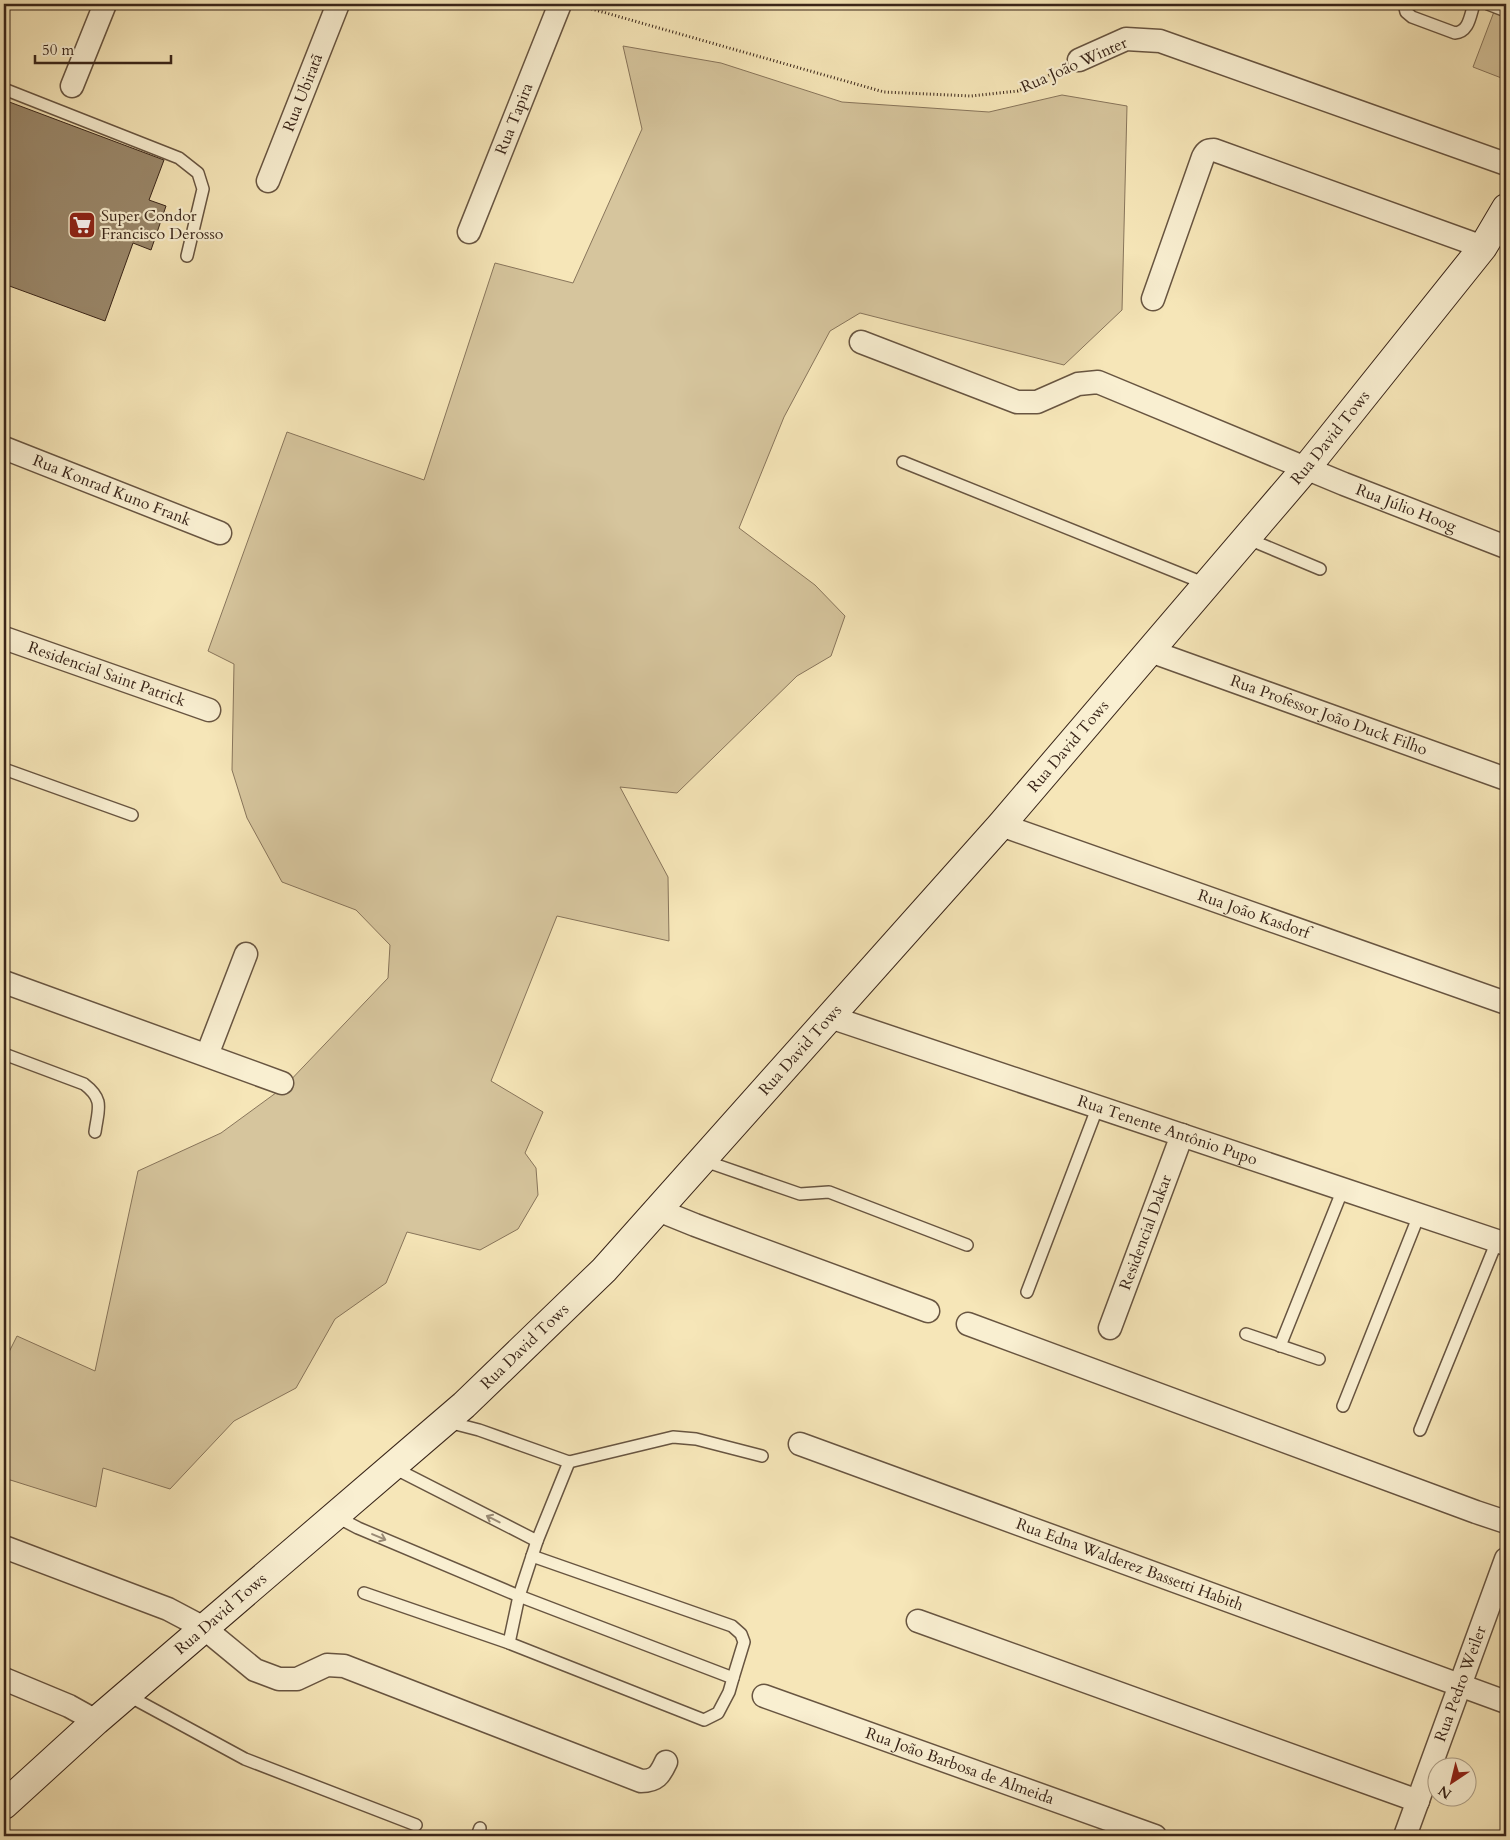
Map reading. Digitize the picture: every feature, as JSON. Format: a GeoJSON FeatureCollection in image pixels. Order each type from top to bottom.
{"type":"FeatureCollection","features":[{"type":"Feature","properties":{"kind":"street"},"geometry":{"type":"LineString","coordinates":[[72,86],[105,4]]}},
{"type":"Feature","properties":{"kind":"street","name":"Rua Ubiratã"},"geometry":{"type":"LineString","coordinates":[[268,181],[338,4]]}},
{"type":"Feature","properties":{"kind":"street","name":"Rua Tapira"},"geometry":{"type":"LineString","coordinates":[[470,232],[560,4]]}},
{"type":"Feature","properties":{"kind":"street","name":"Rua João Winter"},"geometry":{"type":"LineString","coordinates":[[1078,60],[1126,39],[1160,41],[1506,164]]}},
{"type":"Feature","properties":{"kind":"street"},"geometry":{"type":"LineString","coordinates":[[1153,299],[1203,156],[1209,150],[1483,247]]}},
{"type":"Feature","properties":{"kind":"street","name":"Rua David Tows"},"geometry":{"type":"LineString","coordinates":[[4,1805],[96,1721],[446,1421],[604,1270],[1001,825],[1307,467],[1483,247],[1506,208]]}},
{"type":"Feature","properties":{"kind":"street","name":"Rua Júlio Hoog"},"geometry":{"type":"LineString","coordinates":[[861,342],[1017,402],[1036,402],[1078,384],[1098,382],[1307,467],[1344,484],[1506,547]]}},
{"type":"Feature","properties":{"kind":"street","name":"Rua Konrad Kuno Frank"},"geometry":{"type":"LineString","coordinates":[[4,448],[220,533]]}},
{"type":"Feature","properties":{"kind":"street","name":"Residencial Saint Patrick"},"geometry":{"type":"LineString","coordinates":[[4,638],[209,710]]}},
{"type":"Feature","properties":{"kind":"street","name":"Rua Professor João Duck Filho"},"geometry":{"type":"LineString","coordinates":[[1150,651],[1506,779]]}},
{"type":"Feature","properties":{"kind":"street","name":"Rua João Kasdorf"},"geometry":{"type":"LineString","coordinates":[[1001,825],[1506,1002]]}},
{"type":"Feature","properties":{"kind":"street"},"geometry":{"type":"LineString","coordinates":[[207,1055],[246,954]]}},
{"type":"Feature","properties":{"kind":"street"},"geometry":{"type":"LineString","coordinates":[[4,982],[282,1083]]}},
{"type":"Feature","properties":{"kind":"street","name":"Rua Tenente Antônio Pupo"},"geometry":{"type":"LineString","coordinates":[[830,1016],[1502,1243]]}},
{"type":"Feature","properties":{"kind":"street","name":"Residencial Dakar"},"geometry":{"type":"LineString","coordinates":[[1110,1328],[1182,1135]]}},
{"type":"Feature","properties":{"kind":"street"},"geometry":{"type":"LineString","coordinates":[[658,1210],[928,1311]]}},
{"type":"Feature","properties":{"kind":"street"},"geometry":{"type":"LineString","coordinates":[[968,1324],[1506,1522]]}},
{"type":"Feature","properties":{"kind":"street","name":"Rua Edna Walderez Bassetti Habith"},"geometry":{"type":"LineString","coordinates":[[800,1444],[1506,1702]]}},
{"type":"Feature","properties":{"kind":"street"},"geometry":{"type":"LineString","coordinates":[[4,1547],[168,1609],[204,1628],[255,1670],[279,1679],[297,1679],[326,1666],[344,1666],[641,1782],[652,1781],[660,1775],[666,1762]]}},
{"type":"Feature","properties":{"kind":"street","name":"Rua Pedro Weiler"},"geometry":{"type":"LineString","coordinates":[[1405,1836],[1506,1559]]}},
{"type":"Feature","properties":{"kind":"street"},"geometry":{"type":"LineString","coordinates":[[918,1621],[1418,1801]]}},
{"type":"Feature","properties":{"kind":"street"},"geometry":{"type":"LineString","coordinates":[[4,1679],[69,1706],[96,1721]]}},
{"type":"Feature","properties":{"kind":"street","name":"Rua João Barbosa de Almeida"},"geometry":{"type":"LineString","coordinates":[[764,1696],[1155,1836]]}},
{"type":"Feature","properties":{"kind":"lane"},"geometry":{"type":"LineString","coordinates":[[1404,4],[1406,12],[1412,18],[1455,33],[1462,32],[1467,28],[1474,4]]}},
{"type":"Feature","properties":{"kind":"lane"},"geometry":{"type":"LineString","coordinates":[[1488,4],[1506,10]]}},
{"type":"Feature","properties":{"kind":"lane"},"geometry":{"type":"LineString","coordinates":[[4,89],[179,158],[198,173],[203,189],[187,256]]}},
{"type":"Feature","properties":{"kind":"lane"},"geometry":{"type":"LineString","coordinates":[[903,462],[1206,584]]}},
{"type":"Feature","properties":{"kind":"lane"},"geometry":{"type":"LineString","coordinates":[[1246,538],[1320,569]]}},
{"type":"Feature","properties":{"kind":"lane"},"geometry":{"type":"LineString","coordinates":[[4,769],[132,815]]}},
{"type":"Feature","properties":{"kind":"lane"},"geometry":{"type":"LineString","coordinates":[[4,1054],[84,1084],[95,1092],[99,1102],[95,1132]]}},
{"type":"Feature","properties":{"kind":"lane"},"geometry":{"type":"LineString","coordinates":[[1027,1292],[1098,1106]]}},
{"type":"Feature","properties":{"kind":"lane"},"geometry":{"type":"LineString","coordinates":[[702,1160],[800,1194],[830,1192],[966,1244]]}},
{"type":"Feature","properties":{"kind":"lane"},"geometry":{"type":"LineString","coordinates":[[1280,1346],[1343,1189]]}},
{"type":"Feature","properties":{"kind":"lane"},"geometry":{"type":"LineString","coordinates":[[1343,1406],[1419,1215]]}},
{"type":"Feature","properties":{"kind":"lane"},"geometry":{"type":"LineString","coordinates":[[1420,1430],[1502,1243]]}},
{"type":"Feature","properties":{"kind":"lane"},"geometry":{"type":"LineString","coordinates":[[1246,1334],[1319,1359]]}},
{"type":"Feature","properties":{"kind":"lane"},"geometry":{"type":"LineString","coordinates":[[446,1421],[479,1430],[569,1462],[673,1437],[696,1438],[762,1456]]}},
{"type":"Feature","properties":{"kind":"lane"},"geometry":{"type":"LineString","coordinates":[[509,1643],[519,1596],[532,1556],[569,1462]]}},
{"type":"Feature","properties":{"kind":"lane"},"geometry":{"type":"LineString","coordinates":[[392,1467],[537,1541]]}},
{"type":"Feature","properties":{"kind":"lane"},"geometry":{"type":"LineString","coordinates":[[335,1516],[358,1528],[519,1596],[733,1678]]}},
{"type":"Feature","properties":{"kind":"lane"},"geometry":{"type":"LineString","coordinates":[[364,1592],[509,1643],[704,1720],[718,1713],[729,1692],[744,1642],[741,1634],[732,1626],[532,1556]]}},
{"type":"Feature","properties":{"kind":"lane"},"geometry":{"type":"LineString","coordinates":[[127,1695],[245,1759],[416,1825]]}},
{"type":"Feature","properties":{"kind":"path","name":"Rua João Winter"},"geometry":{"type":"LineString","coordinates":[[572,4],[884,92],[971,96],[1018,91],[1078,60]]}},
{"type":"Feature","properties":{"kind":"shaded area"},"geometry":{"type":"Polygon","coordinates":[[[1495,9],[1506,14],[1506,73],[1504,79],[1473,67],[1495,9]]]}},
{"type":"Feature","properties":{"kind":"shaded area"},"geometry":{"type":"Polygon","coordinates":[[[623,46],[721,63],[842,102],[989,112],[1062,95],[1127,106],[1122,310],[1064,365],[860,313],[830,331],[784,417],[739,528],[815,585],[845,616],[831,656],[797,676],[677,793],[620,787],[668,877],[669,941],[557,916],[491,1081],[543,1112],[525,1153],[536,1168],[538,1195],[518,1229],[480,1250],[407,1232],[386,1283],[335,1319],[296,1388],[234,1421],[170,1489],[103,1468],[96,1507],[4,1478],[4,1362],[17,1336],[95,1371],[138,1171],[221,1133],[284,1087],[388,978],[390,945],[356,910],[282,882],[247,818],[232,770],[234,664],[208,651],[287,432],[424,480],[495,263],[573,283],[642,129],[623,46]]]}},
{"type":"Feature","properties":{"kind":"building","name":"Super Condor Francisco Derosso"},"geometry":{"type":"Polygon","coordinates":[[[4,100],[164,160],[149,200],[166,206],[151,250],[133,243],[105,321],[4,284],[4,100]]]}},
{"type":"Feature","properties":{"kind":"place","name":"Super Condor Francisco Derosso"},"geometry":{"type":"Point","coordinates":[82,225]}}]}
